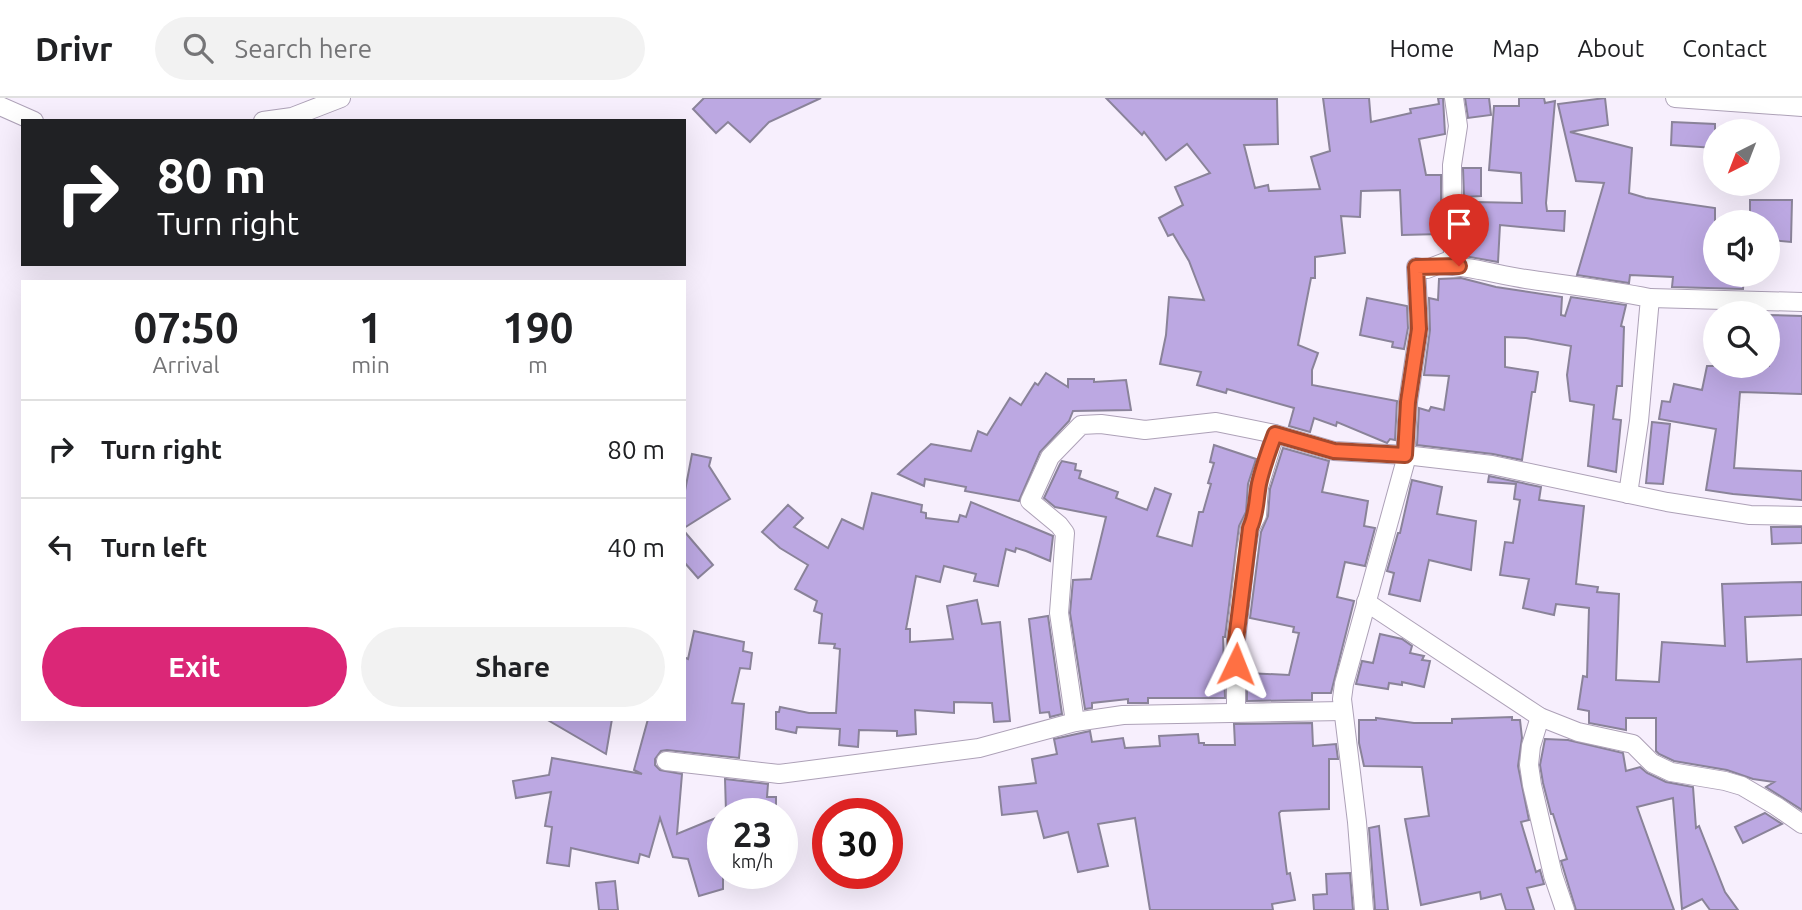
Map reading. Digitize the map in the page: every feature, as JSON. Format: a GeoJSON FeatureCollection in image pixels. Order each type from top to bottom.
{"type":"FeatureCollection","features":[{"type":"Feature","properties":{"kind":"street"},"geometry":{"type":"LineString","coordinates":[[278,119],[292,117],[341,98]]}},
{"type":"Feature","properties":{"kind":"street"},"geometry":{"type":"LineString","coordinates":[[1364,910],[1357,822],[1343,711],[1344,684],[1405,463],[1408,402],[1419,329],[1416,267],[1427,269],[1453,258],[1452,165],[1458,126],[1454,98]]}},
{"type":"Feature","properties":{"kind":"street"},"geometry":{"type":"LineString","coordinates":[[1675,98],[1802,107]]}},
{"type":"Feature","properties":{"kind":"street"},"geometry":{"type":"LineString","coordinates":[[0,106],[29,119]]}},
{"type":"Feature","properties":{"kind":"street"},"geometry":{"type":"LineString","coordinates":[[1438,265],[1459,266],[1524,279],[1598,287],[1650,298],[1802,302]]}},
{"type":"Feature","properties":{"kind":"street"},"geometry":{"type":"LineString","coordinates":[[1628,494],[1639,421],[1650,298]]}},
{"type":"Feature","properties":{"kind":"street"},"geometry":{"type":"LineString","coordinates":[[1075,722],[1059,613],[1065,533],[1030,501],[1049,457],[1081,425],[1088,423],[1145,430],[1216,422],[1275,434],[1334,451],[1405,455],[1492,465],[1628,494],[1750,514],[1802,516]]}},
{"type":"Feature","properties":{"kind":"street"},"geometry":{"type":"LineString","coordinates":[[1236,712],[1236,640],[1246,552],[1250,528],[1256,515],[1258,487],[1275,434]]}},
{"type":"Feature","properties":{"kind":"street"},"geometry":{"type":"LineString","coordinates":[[1366,602],[1540,717],[1578,732],[1633,744],[1652,763],[1671,772],[1741,786],[1802,824]]}},
{"type":"Feature","properties":{"kind":"street"},"geometry":{"type":"LineString","coordinates":[[666,761],[779,774],[979,748],[1075,722],[1122,715],[1343,711]]}},
{"type":"Feature","properties":{"kind":"street"},"geometry":{"type":"LineString","coordinates":[[1540,717],[1531,746],[1529,765],[1553,875],[1566,910]]}},
{"type":"Feature","properties":{"kind":"building"},"geometry":{"type":"Polygon","coordinates":[[[704,98],[821,98],[769,122],[750,142],[728,122],[716,133],[693,109],[704,98]]]}},
{"type":"Feature","properties":{"kind":"building"},"geometry":{"type":"Polygon","coordinates":[[[1106,98],[1277,99],[1278,144],[1244,145],[1255,188],[1268,185],[1269,191],[1320,189],[1311,157],[1330,151],[1323,98],[1369,98],[1371,122],[1411,113],[1410,109],[1439,104],[1438,98],[1443,98],[1445,134],[1419,139],[1426,175],[1441,175],[1441,234],[1402,235],[1400,190],[1361,191],[1360,217],[1341,216],[1345,253],[1315,257],[1315,278],[1311,278],[1298,345],[1318,353],[1312,370],[1312,385],[1397,401],[1395,440],[1390,439],[1387,443],[1337,422],[1336,426],[1314,418],[1310,432],[1289,426],[1294,408],[1227,389],[1226,393],[1197,385],[1201,372],[1160,364],[1169,297],[1204,300],[1189,261],[1173,234],[1168,236],[1159,218],[1183,205],[1175,187],[1210,173],[1187,144],[1166,160],[1144,132],[1142,135],[1106,98]]]}},
{"type":"Feature","properties":{"kind":"building"},"geometry":{"type":"Polygon","coordinates":[[[1465,98],[1489,98],[1491,115],[1468,118],[1465,98]]]}},
{"type":"Feature","properties":{"kind":"building"},"geometry":{"type":"Polygon","coordinates":[[[1519,98],[1544,98],[1545,103],[1555,101],[1546,203],[1547,211],[1565,211],[1564,231],[1500,225],[1498,262],[1464,256],[1464,240],[1475,240],[1476,202],[1522,203],[1521,173],[1489,170],[1494,106],[1519,106],[1519,98]]]}},
{"type":"Feature","properties":{"kind":"building"},"geometry":{"type":"Polygon","coordinates":[[[1605,98],[1608,125],[1570,132],[1632,148],[1629,193],[1715,208],[1703,210],[1703,287],[1743,289],[1672,287],[1673,277],[1630,275],[1629,283],[1577,275],[1604,183],[1576,181],[1558,104],[1605,98]]]}},
{"type":"Feature","properties":{"kind":"building"},"geometry":{"type":"Polygon","coordinates":[[[1672,122],[1703,123],[1703,147],[1671,145],[1672,122]]]}},
{"type":"Feature","properties":{"kind":"building"},"geometry":{"type":"Polygon","coordinates":[[[1463,168],[1481,168],[1481,196],[1464,197],[1463,168]]]}},
{"type":"Feature","properties":{"kind":"building"},"geometry":{"type":"Polygon","coordinates":[[[1750,200],[1792,200],[1791,242],[1780,241],[1780,210],[1750,210],[1750,200]]]}},
{"type":"Feature","properties":{"kind":"building"},"geometry":{"type":"Polygon","coordinates":[[[1461,278],[1496,287],[1562,297],[1561,315],[1565,316],[1571,297],[1626,305],[1621,326],[1624,327],[1622,386],[1617,386],[1613,419],[1621,420],[1616,472],[1588,466],[1594,405],[1570,401],[1567,375],[1571,346],[1526,338],[1505,337],[1505,367],[1538,372],[1535,392],[1532,392],[1522,460],[1417,445],[1419,408],[1429,411],[1431,407],[1444,410],[1449,376],[1424,375],[1430,330],[1429,298],[1438,300],[1439,279],[1461,278]]]}},
{"type":"Feature","properties":{"kind":"building"},"geometry":{"type":"Polygon","coordinates":[[[1367,298],[1407,306],[1408,328],[1404,349],[1392,347],[1393,342],[1360,335],[1367,298]]]}},
{"type":"Feature","properties":{"kind":"building"},"geometry":{"type":"Polygon","coordinates":[[[1780,315],[1802,316],[1802,394],[1740,392],[1734,468],[1802,471],[1802,500],[1706,490],[1716,429],[1659,419],[1662,401],[1670,402],[1674,384],[1702,390],[1704,378],[1780,378],[1780,315]]]}},
{"type":"Feature","properties":{"kind":"building"},"geometry":{"type":"Polygon","coordinates":[[[1046,373],[1068,387],[1068,379],[1094,379],[1094,382],[1126,380],[1131,410],[1073,411],[1069,421],[1040,452],[1019,501],[965,491],[966,487],[925,479],[924,486],[898,474],[931,444],[971,451],[978,431],[987,435],[1010,398],[1021,405],[1035,383],[1038,385],[1046,373]]]}},
{"type":"Feature","properties":{"kind":"building"},"geometry":{"type":"Polygon","coordinates":[[[1652,422],[1670,424],[1663,484],[1646,483],[1652,422]]]}},
{"type":"Feature","properties":{"kind":"building"},"geometry":{"type":"Polygon","coordinates":[[[1214,445],[1256,459],[1248,484],[1246,512],[1239,526],[1223,637],[1225,698],[1148,698],[1148,703],[1128,703],[1128,699],[1092,703],[1092,708],[1085,709],[1070,613],[1073,580],[1091,579],[1106,517],[1055,507],[1044,498],[1060,464],[1062,461],[1076,464],[1075,470],[1081,471],[1079,478],[1118,492],[1116,498],[1147,510],[1155,488],[1171,494],[1157,536],[1192,546],[1199,512],[1203,512],[1211,484],[1208,483],[1214,463],[1210,462],[1214,445]]]}},
{"type":"Feature","properties":{"kind":"building"},"geometry":{"type":"Polygon","coordinates":[[[1283,448],[1329,461],[1322,492],[1368,501],[1364,526],[1375,528],[1365,566],[1345,562],[1337,597],[1354,601],[1331,693],[1312,693],[1312,700],[1247,701],[1247,673],[1289,675],[1299,633],[1293,632],[1294,627],[1250,618],[1261,532],[1268,516],[1270,489],[1283,448]]]}},
{"type":"Feature","properties":{"kind":"building"},"geometry":{"type":"Polygon","coordinates":[[[692,454],[711,458],[709,466],[730,499],[686,527],[686,486],[692,454]]]}},
{"type":"Feature","properties":{"kind":"building"},"geometry":{"type":"Polygon","coordinates":[[[1489,476],[1541,487],[1539,500],[1584,506],[1576,584],[1598,587],[1597,592],[1619,594],[1616,680],[1659,682],[1662,642],[1725,646],[1722,584],[1802,582],[1802,615],[1745,617],[1747,662],[1802,659],[1802,810],[1766,787],[1774,782],[1674,761],[1659,754],[1656,751],[1656,718],[1626,718],[1626,730],[1589,723],[1589,711],[1578,709],[1583,676],[1587,677],[1589,608],[1556,604],[1554,615],[1523,608],[1529,579],[1500,575],[1505,542],[1513,543],[1520,500],[1514,499],[1516,484],[1488,482],[1489,476]]]}},
{"type":"Feature","properties":{"kind":"building"},"geometry":{"type":"Polygon","coordinates":[[[1412,480],[1442,487],[1437,514],[1476,521],[1471,570],[1429,560],[1420,601],[1389,594],[1394,573],[1387,571],[1400,533],[1412,480]]]}},
{"type":"Feature","properties":{"kind":"building"},"geometry":{"type":"Polygon","coordinates":[[[872,493],[922,505],[921,512],[926,513],[926,518],[958,522],[960,515],[966,517],[971,502],[1053,536],[1050,561],[1016,548],[1015,552],[1006,549],[998,586],[974,581],[976,574],[944,566],[940,582],[916,576],[906,629],[910,629],[910,642],[953,639],[947,606],[977,600],[982,624],[1000,622],[1010,721],[994,722],[992,703],[954,702],[954,713],[915,710],[916,734],[897,736],[897,731],[859,730],[858,747],[839,745],[840,729],[797,727],[796,733],[776,729],[776,712],[779,712],[780,707],[809,713],[836,713],[840,649],[834,648],[835,644],[819,643],[822,614],[814,611],[817,601],[795,589],[808,565],[780,548],[762,532],[788,505],[803,518],[794,527],[828,548],[842,519],[863,529],[872,493]]]}},
{"type":"Feature","properties":{"kind":"building"},"geometry":{"type":"Polygon","coordinates":[[[1771,527],[1802,527],[1802,543],[1772,544],[1771,527]]]}},
{"type":"Feature","properties":{"kind":"building"},"geometry":{"type":"Polygon","coordinates":[[[686,533],[713,565],[698,578],[686,564],[686,533]]]}},
{"type":"Feature","properties":{"kind":"building"},"geometry":{"type":"Polygon","coordinates":[[[1048,616],[1062,714],[1050,717],[1049,712],[1040,713],[1029,619],[1048,616]]]}},
{"type":"Feature","properties":{"kind":"building"},"geometry":{"type":"Polygon","coordinates":[[[694,631],[744,642],[743,651],[752,653],[750,669],[740,668],[732,703],[744,704],[739,758],[667,750],[661,751],[655,759],[655,765],[660,770],[682,774],[677,834],[707,822],[707,889],[723,889],[699,896],[688,859],[673,857],[660,818],[649,857],[640,854],[638,863],[571,848],[569,866],[547,863],[552,827],[545,826],[551,792],[516,798],[513,781],[549,775],[552,758],[642,774],[634,770],[647,721],[686,721],[686,658],[688,659],[694,631]]]}},
{"type":"Feature","properties":{"kind":"building"},"geometry":{"type":"Polygon","coordinates":[[[1380,634],[1402,639],[1412,646],[1410,653],[1424,656],[1422,660],[1430,661],[1424,687],[1402,682],[1402,685],[1389,683],[1388,689],[1356,684],[1362,661],[1373,663],[1380,634]]]}},
{"type":"Feature","properties":{"kind":"building"},"geometry":{"type":"Polygon","coordinates":[[[1512,717],[1512,720],[1520,720],[1522,738],[1518,766],[1529,820],[1521,822],[1536,872],[1540,870],[1544,884],[1527,888],[1534,910],[1506,910],[1501,894],[1481,899],[1480,892],[1421,905],[1405,819],[1429,816],[1422,767],[1364,766],[1359,743],[1359,720],[1376,718],[1414,723],[1452,723],[1452,719],[1512,717]]]}},
{"type":"Feature","properties":{"kind":"building"},"geometry":{"type":"Polygon","coordinates":[[[549,721],[612,721],[606,754],[549,721]]]}},
{"type":"Feature","properties":{"kind":"building"},"geometry":{"type":"Polygon","coordinates":[[[1312,723],[1313,746],[1336,744],[1338,759],[1329,759],[1329,809],[1279,813],[1287,874],[1290,873],[1295,900],[1272,904],[1273,910],[1150,910],[1135,818],[1098,824],[1108,866],[1078,872],[1068,832],[1044,838],[1037,811],[1002,815],[999,787],[1036,783],[1032,759],[1057,754],[1054,739],[1090,731],[1092,742],[1123,738],[1125,748],[1160,746],[1159,736],[1198,734],[1199,743],[1204,745],[1235,745],[1234,724],[1312,723]]]}},
{"type":"Feature","properties":{"kind":"building"},"geometry":{"type":"Polygon","coordinates":[[[1545,739],[1568,740],[1623,753],[1626,771],[1640,767],[1666,782],[1693,787],[1696,828],[1699,826],[1725,892],[1738,910],[1710,910],[1702,899],[1682,909],[1673,798],[1637,807],[1674,910],[1576,910],[1561,861],[1567,859],[1543,783],[1540,765],[1545,739]]]}},
{"type":"Feature","properties":{"kind":"building"},"geometry":{"type":"Polygon","coordinates":[[[725,779],[768,784],[767,797],[776,797],[776,798],[726,798],[725,779]]]}},
{"type":"Feature","properties":{"kind":"building"},"geometry":{"type":"Polygon","coordinates":[[[1765,813],[1782,824],[1743,843],[1735,827],[1765,813]]]}},
{"type":"Feature","properties":{"kind":"building"},"geometry":{"type":"Polygon","coordinates":[[[1379,826],[1388,910],[1375,910],[1369,828],[1379,826]]]}},
{"type":"Feature","properties":{"kind":"building"},"geometry":{"type":"Polygon","coordinates":[[[1350,873],[1353,910],[1314,910],[1313,895],[1327,894],[1326,874],[1350,873]]]}},
{"type":"Feature","properties":{"kind":"building"},"geometry":{"type":"Polygon","coordinates":[[[615,881],[618,910],[599,910],[596,883],[615,881]]]}},
{"type":"Feature","properties":{"kind":"route"},"geometry":{"type":"LineString","coordinates":[[1236,664],[1236,640],[1250,528],[1256,515],[1258,487],[1275,434],[1334,451],[1405,455],[1408,402],[1419,329],[1416,267],[1427,269],[1438,265],[1459,266]]}}]}
